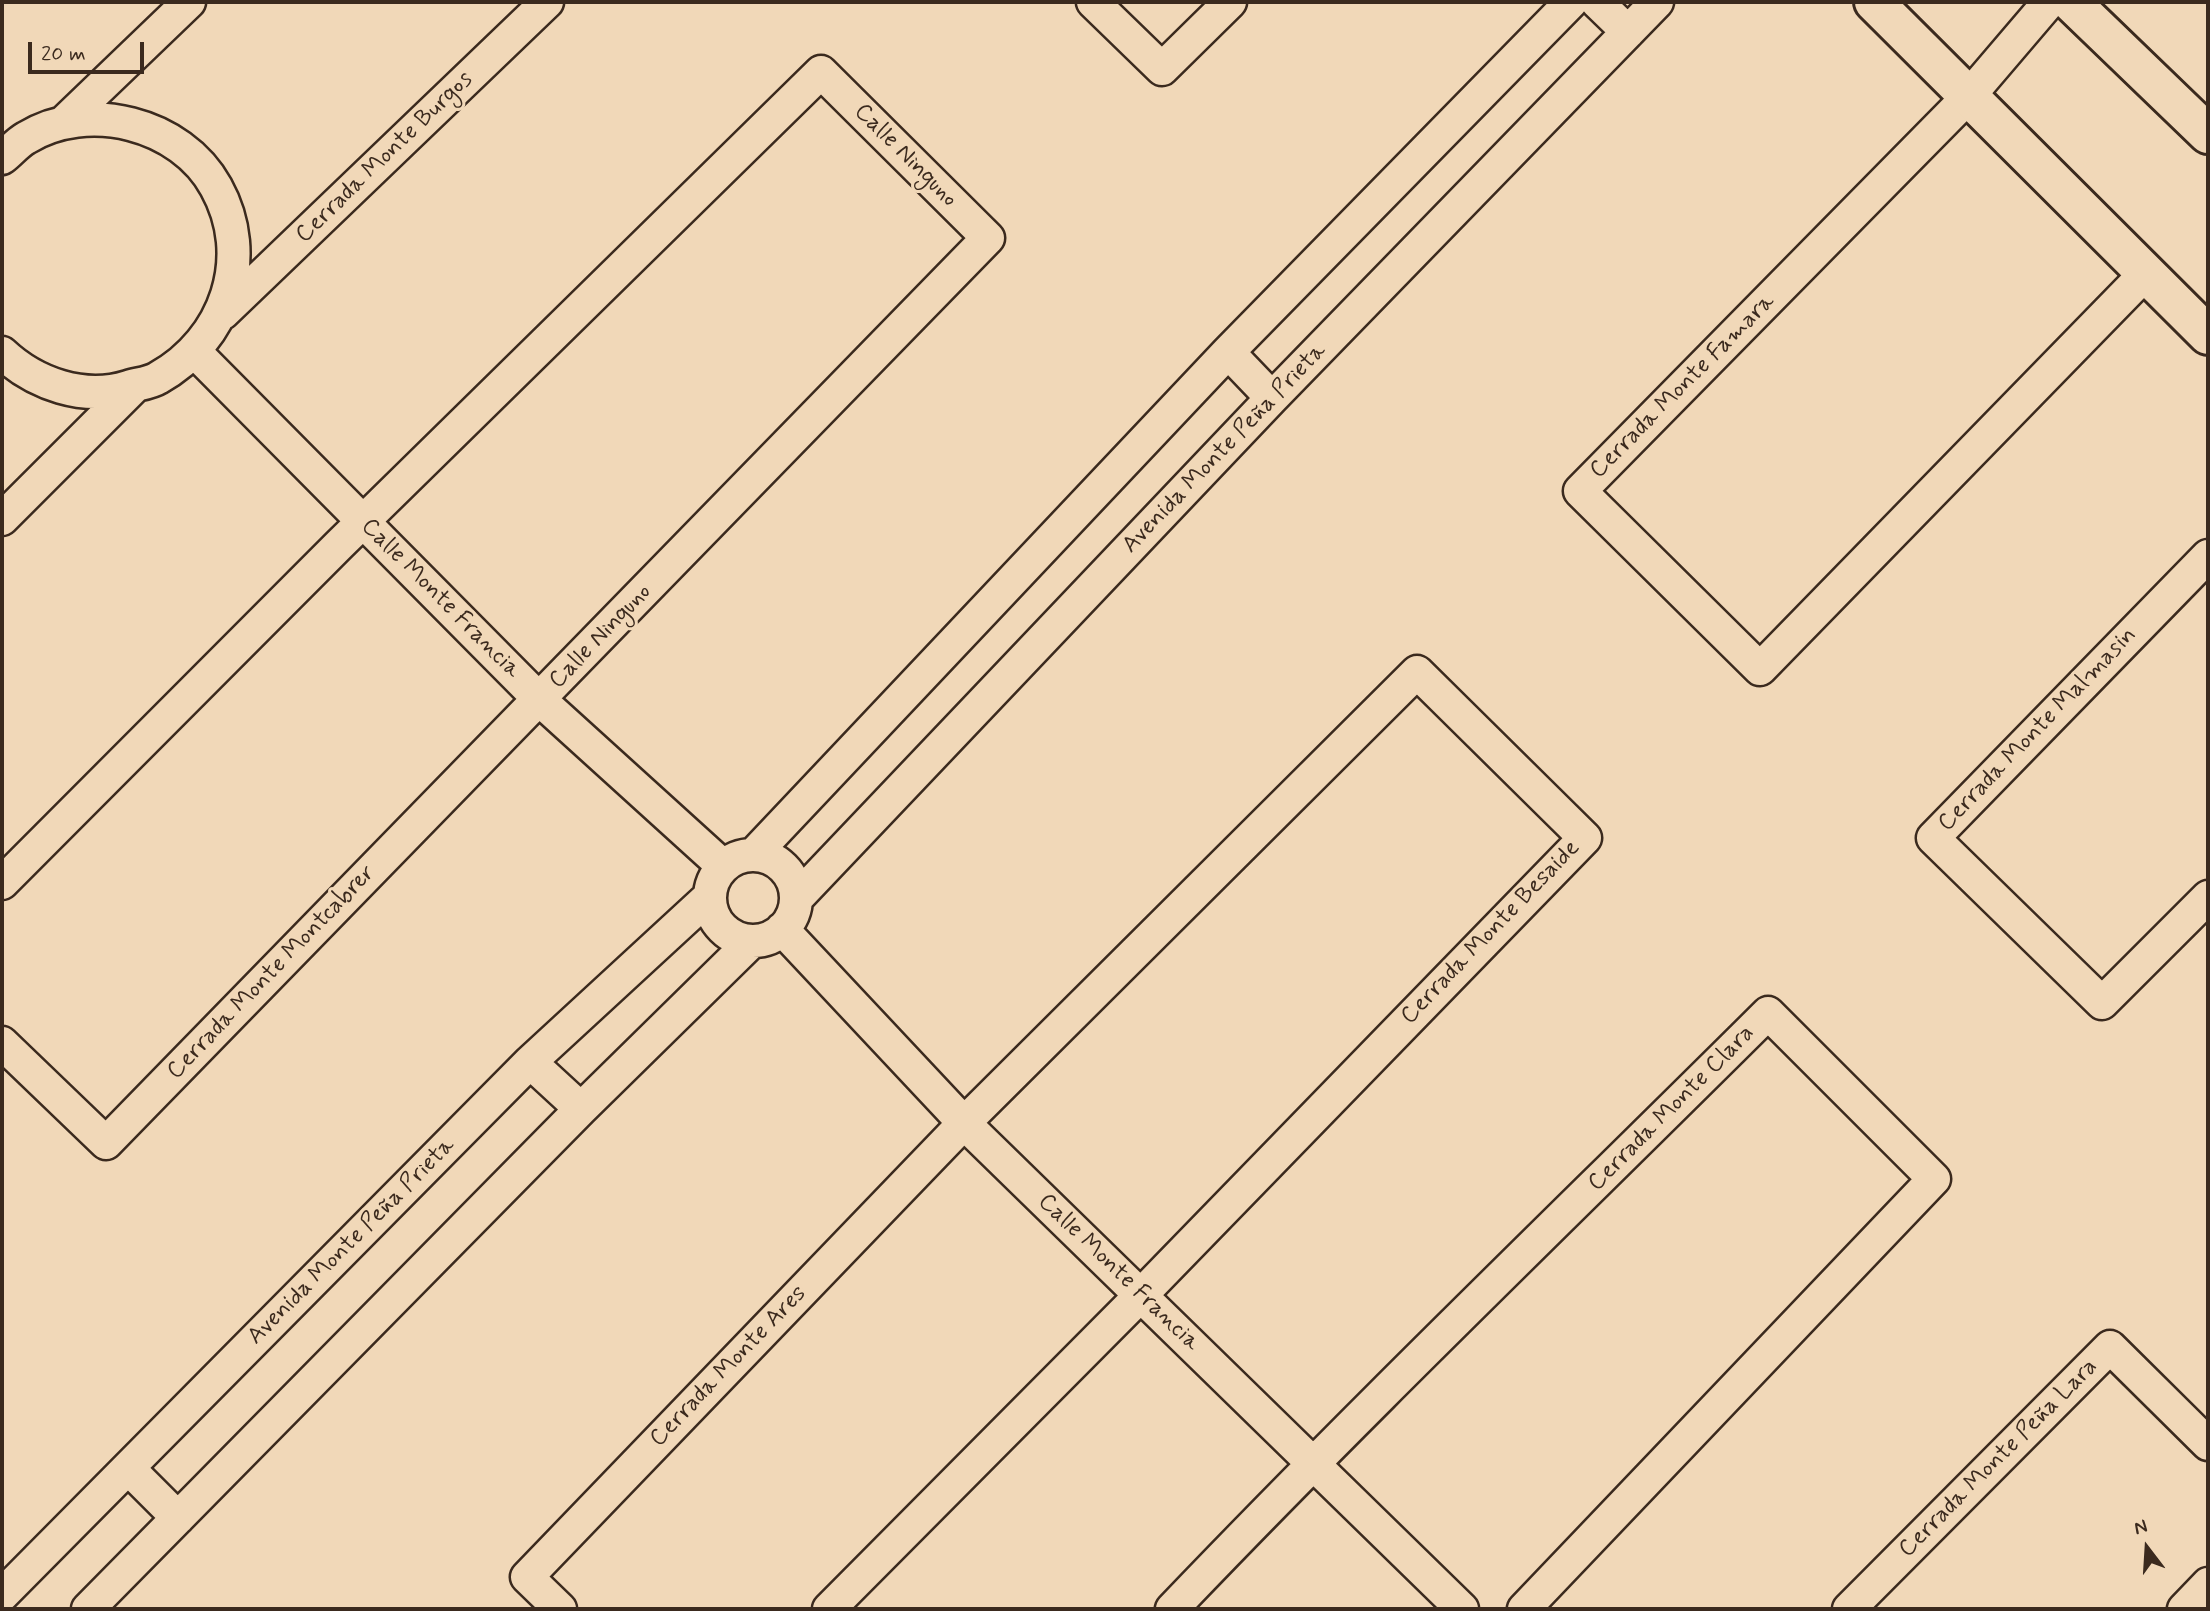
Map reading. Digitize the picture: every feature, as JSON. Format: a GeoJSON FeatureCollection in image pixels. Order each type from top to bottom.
{"type":"FeatureCollection","features":[{"type":"Feature","properties":{"kind":"street"},"geometry":{"type":"LineString","coordinates":[[64,122],[189,2]]}},
{"type":"Feature","properties":{"kind":"street","name":"Cerrada Monte Burgos"},"geometry":{"type":"LineString","coordinates":[[222,314],[547,2]]}},
{"type":"Feature","properties":{"kind":"street"},"geometry":{"type":"LineString","coordinates":[[1093,2],[1162,69],[1230,2]]}},
{"type":"Feature","properties":{"kind":"street"},"geometry":{"type":"LineString","coordinates":[[754,854],[1228,352],[1571,2]]}},
{"type":"Feature","properties":{"kind":"street"},"geometry":{"type":"LineString","coordinates":[[1597,2],[1628,32]]}},
{"type":"Feature","properties":{"kind":"street","name":"Avenida Monte Peña Prieta"},"geometry":{"type":"LineString","coordinates":[[796,899],[1272,398],[1657,2]]}},
{"type":"Feature","properties":{"kind":"street"},"geometry":{"type":"LineString","coordinates":[[1874,2],[2208,335]]}},
{"type":"Feature","properties":{"kind":"street","name":"Cerrada Monte Famara"},"geometry":{"type":"LineString","coordinates":[[2049,2],[1968,96],[1580,491],[1760,668],[2146,272]]}},
{"type":"Feature","properties":{"kind":"street"},"geometry":{"type":"LineString","coordinates":[[2071,2],[2208,134]]}},
{"type":"Feature","properties":{"kind":"street","name":"Calle Ninguno"},"geometry":{"type":"LineString","coordinates":[[365,523],[821,72],[988,238],[540,700]]}},
{"type":"Feature","properties":{"kind":"street"},"geometry":{"type":"LineString","coordinates":[[2,158],[26,138],[64,122],[108,119],[151,129],[188,153],[216,186],[232,228],[234,271],[222,314],[195,352],[157,379],[112,392],[64,389],[21,371],[2,353]]}},
{"type":"Feature","properties":{"kind":"street","name":"Calle Monte Francia"},"geometry":{"type":"LineString","coordinates":[[195,352],[540,700],[723,866]]}},
{"type":"Feature","properties":{"kind":"street"},"geometry":{"type":"LineString","coordinates":[[1228,352],[1272,398]]}},
{"type":"Feature","properties":{"kind":"street"},"geometry":{"type":"LineString","coordinates":[[2,519],[136,385]]}},
{"type":"Feature","properties":{"kind":"street"},"geometry":{"type":"LineString","coordinates":[[2,883],[365,523]]}},
{"type":"Feature","properties":{"kind":"street","name":"Cerrada Monte Malmasin"},"geometry":{"type":"LineString","coordinates":[[2208,556],[1933,838],[2102,1003],[2208,897]]}},
{"type":"Feature","properties":{"kind":"street","name":"Cerrada Monte Besaide"},"geometry":{"type":"LineString","coordinates":[[964,1124],[1417,672],[1585,838],[1141,1296]]}},
{"type":"Feature","properties":{"kind":"street","name":"Cerrada Monte Montcabrer"},"geometry":{"type":"LineString","coordinates":[[2,1043],[106,1143],[540,700]]}},
{"type":"Feature","properties":{"kind":"street"},"geometry":{"type":"LineString","coordinates":[[754,854],[771,858],[784,868],[793,882],[796,899],[793,915],[782,929],[768,938],[752,941],[735,937],[721,927],[712,913],[709,897],[713,880],[723,866],[737,857],[754,854]]}},
{"type":"Feature","properties":{"kind":"street","name":"Avenida Monte Peña Prieta"},"geometry":{"type":"LineString","coordinates":[[2,1595],[530,1062],[709,897]]}},
{"type":"Feature","properties":{"kind":"street","name":"Calle Monte Francia"},"geometry":{"type":"LineString","coordinates":[[782,929],[964,1124],[1462,1609]]}},
{"type":"Feature","properties":{"kind":"street"},"geometry":{"type":"LineString","coordinates":[[88,1609],[580,1109],[752,941]]}},
{"type":"Feature","properties":{"kind":"street","name":"Cerrada Monte Clara"},"geometry":{"type":"LineString","coordinates":[[1312,1462],[1392,1388],[1768,1013],[1934,1179],[1524,1609]]}},
{"type":"Feature","properties":{"kind":"street"},"geometry":{"type":"LineString","coordinates":[[530,1062],[580,1109]]}},
{"type":"Feature","properties":{"kind":"street","name":"Cerrada Monte Ares"},"geometry":{"type":"LineString","coordinates":[[559,1609],[527,1577],[964,1124]]}},
{"type":"Feature","properties":{"kind":"street"},"geometry":{"type":"LineString","coordinates":[[829,1609],[1141,1296]]}},
{"type":"Feature","properties":{"kind":"street","name":"Cerrada Monte Peña Lara"},"geometry":{"type":"LineString","coordinates":[[1849,1609],[2110,1347],[2208,1444]]}},
{"type":"Feature","properties":{"kind":"street"},"geometry":{"type":"LineString","coordinates":[[1172,1609],[1312,1462]]}},
{"type":"Feature","properties":{"kind":"street"},"geometry":{"type":"LineString","coordinates":[[128,1468],[178,1518]]}},
{"type":"Feature","properties":{"kind":"street"},"geometry":{"type":"LineString","coordinates":[[2184,1609],[2208,1584]]}}]}
